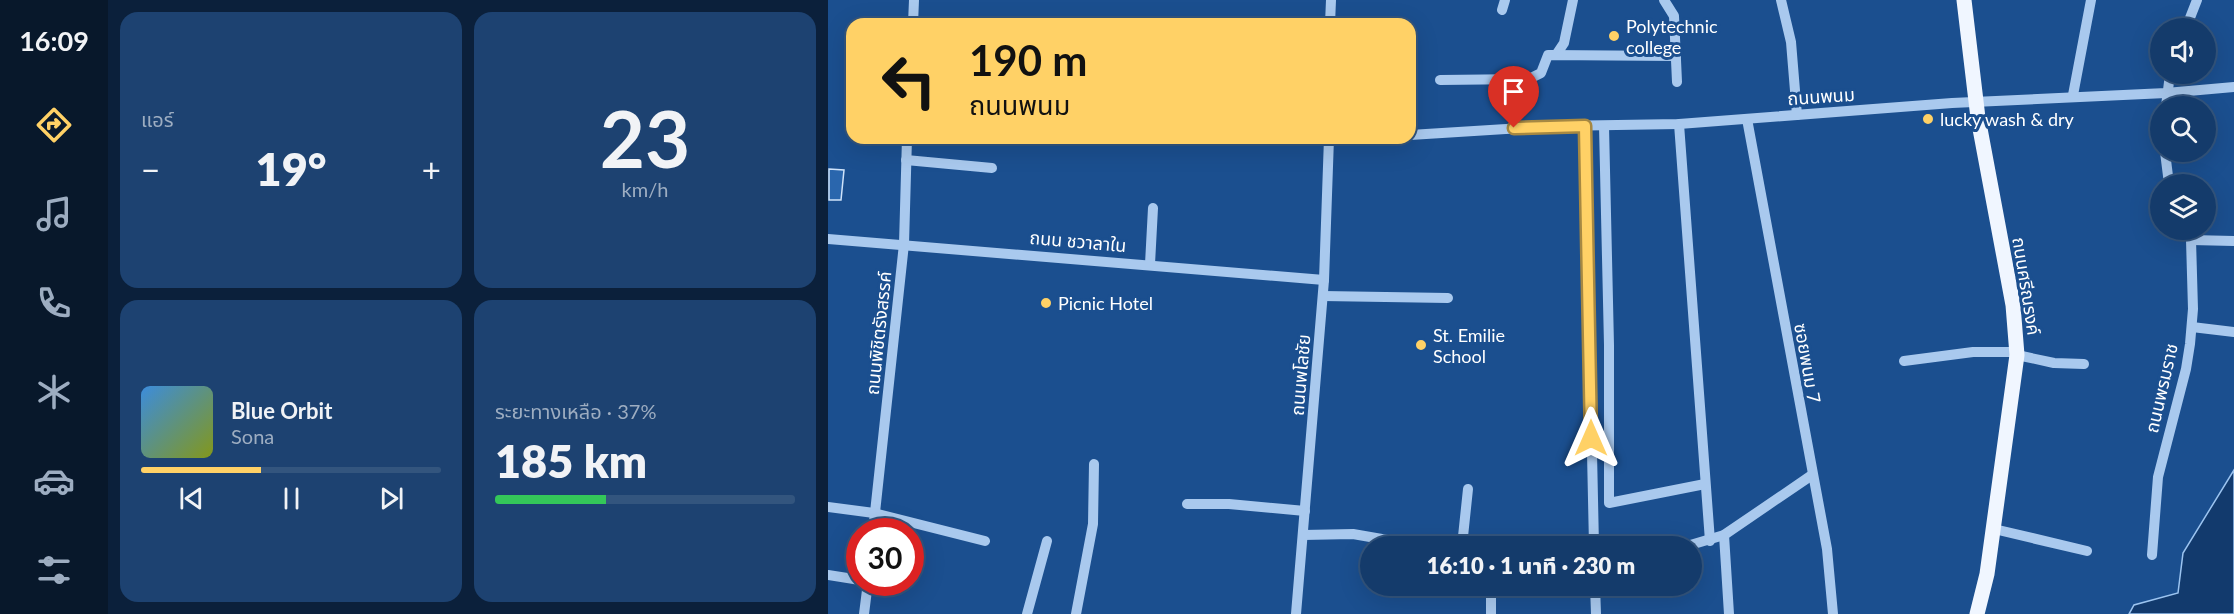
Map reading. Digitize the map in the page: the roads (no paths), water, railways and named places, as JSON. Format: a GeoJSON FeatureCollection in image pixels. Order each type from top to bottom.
{"type":"FeatureCollection","features":[{"type":"Feature","properties":{"kind":"main road","name":"ถนนศรีณรงค์"},"geometry":{"type":"LineString","coordinates":[[1964,0],[1976,103],[2013,305],[2017,354],[1994,529],[1977,614]]}},
{"type":"Feature","properties":{"kind":"street"},"geometry":{"type":"LineString","coordinates":[[913,18],[914,0]]}},
{"type":"Feature","properties":{"kind":"street"},"geometry":{"type":"LineString","coordinates":[[1330,0],[1330,18]]}},
{"type":"Feature","properties":{"kind":"street"},"geometry":{"type":"LineString","coordinates":[[1557,55],[1564,43],[1573,0]]}},
{"type":"Feature","properties":{"kind":"street"},"geometry":{"type":"LineString","coordinates":[[1664,0],[1674,16],[1677,81]]}},
{"type":"Feature","properties":{"kind":"street"},"geometry":{"type":"LineString","coordinates":[[1781,0],[1791,42],[1797,115]]}},
{"type":"Feature","properties":{"kind":"street"},"geometry":{"type":"LineString","coordinates":[[2073,95],[2091,0]]}},
{"type":"Feature","properties":{"kind":"street"},"geometry":{"type":"LineString","coordinates":[[2190,18],[2197,0]]}},
{"type":"Feature","properties":{"kind":"street"},"geometry":{"type":"LineString","coordinates":[[1440,80],[1529,79],[1541,73],[1548,55],[1676,56]]}},
{"type":"Feature","properties":{"kind":"street"},"geometry":{"type":"LineString","coordinates":[[2166,93],[2168,84]]}},
{"type":"Feature","properties":{"kind":"street","name":"ถนนพนม"},"geometry":{"type":"LineString","coordinates":[[1416,135],[1585,126],[1679,124],[2073,95],[2166,93],[2234,87]]}},
{"type":"Feature","properties":{"kind":"street","name":"ซอยพนม 7"},"geometry":{"type":"LineString","coordinates":[[1747,119],[1827,549],[1833,614]]}},
{"type":"Feature","properties":{"kind":"street"},"geometry":{"type":"LineString","coordinates":[[1679,124],[1710,541]]}},
{"type":"Feature","properties":{"kind":"street"},"geometry":{"type":"LineString","coordinates":[[1585,126],[1594,536]]}},
{"type":"Feature","properties":{"kind":"street"},"geometry":{"type":"LineString","coordinates":[[1604,126],[1609,345],[1609,503],[1705,484]]}},
{"type":"Feature","properties":{"kind":"street","name":"ถนนพิชิตรังสรรค์"},"geometry":{"type":"LineString","coordinates":[[874,518],[904,244],[907,144]]}},
{"type":"Feature","properties":{"kind":"street","name":"ถนนพโลชัย"},"geometry":{"type":"LineString","coordinates":[[1296,614],[1323,296],[1329,144]]}},
{"type":"Feature","properties":{"kind":"street"},"geometry":{"type":"LineString","coordinates":[[906,160],[992,168]]}},
{"type":"Feature","properties":{"kind":"street"},"geometry":{"type":"LineString","coordinates":[[1150,264],[1153,208]]}},
{"type":"Feature","properties":{"kind":"street","name":"ถนน ชวาลาใน"},"geometry":{"type":"LineString","coordinates":[[828,239],[1324,280]]}},
{"type":"Feature","properties":{"kind":"street"},"geometry":{"type":"LineString","coordinates":[[2191,240],[2234,241]]}},
{"type":"Feature","properties":{"kind":"street","name":"ถนนพรมราช"},"geometry":{"type":"LineString","coordinates":[[2152,555],[2158,477],[2186,369],[2192,327],[2191,240]]}},
{"type":"Feature","properties":{"kind":"street"},"geometry":{"type":"LineString","coordinates":[[1323,296],[1448,298]]}},
{"type":"Feature","properties":{"kind":"street"},"geometry":{"type":"LineString","coordinates":[[2192,327],[2234,332]]}},
{"type":"Feature","properties":{"kind":"street"},"geometry":{"type":"LineString","coordinates":[[1590,345],[1609,345]]}},
{"type":"Feature","properties":{"kind":"street"},"geometry":{"type":"LineString","coordinates":[[1904,361],[1973,352],[2017,354],[2054,363],[2084,364]]}},
{"type":"Feature","properties":{"kind":"street"},"geometry":{"type":"LineString","coordinates":[[1076,614],[1093,524],[1094,465]]}},
{"type":"Feature","properties":{"kind":"street"},"geometry":{"type":"LineString","coordinates":[[1702,543],[1724,535],[1812,475]]}},
{"type":"Feature","properties":{"kind":"street"},"geometry":{"type":"LineString","coordinates":[[1463,536],[1468,489]]}},
{"type":"Feature","properties":{"kind":"street"},"geometry":{"type":"LineString","coordinates":[[1187,504],[1229,504],[1305,511]]}},
{"type":"Feature","properties":{"kind":"street"},"geometry":{"type":"LineString","coordinates":[[828,507],[874,513],[985,541]]}},
{"type":"Feature","properties":{"kind":"street"},"geometry":{"type":"LineString","coordinates":[[1994,529],[2087,551]]}},
{"type":"Feature","properties":{"kind":"street"},"geometry":{"type":"LineString","coordinates":[[1303,535],[1353,534],[1364,536]]}},
{"type":"Feature","properties":{"kind":"street"},"geometry":{"type":"LineString","coordinates":[[1724,535],[1729,614]]}},
{"type":"Feature","properties":{"kind":"street"},"geometry":{"type":"LineString","coordinates":[[1027,614],[1047,541]]}},
{"type":"Feature","properties":{"kind":"street"},"geometry":{"type":"LineString","coordinates":[[828,575],[846,578]]}},
{"type":"Feature","properties":{"kind":"street"},"geometry":{"type":"LineString","coordinates":[[864,614],[866,596]]}},
{"type":"Feature","properties":{"kind":"street"},"geometry":{"type":"LineString","coordinates":[[1491,596],[1491,614]]}},
{"type":"Feature","properties":{"kind":"street"},"geometry":{"type":"LineString","coordinates":[[1595,596],[1596,614]]}},
{"type":"Feature","properties":{"kind":"water"},"geometry":{"type":"Polygon","coordinates":[[[2234,470],[2234,614],[2129,614],[2134,605],[2178,593],[2183,553],[2234,470]]]}},
{"type":"Feature","properties":{"kind":"place","name":"Polytechnic college"},"geometry":{"type":"Point","coordinates":[1614,36]}},
{"type":"Feature","properties":{"kind":"place","name":"lucky wash & dry"},"geometry":{"type":"Point","coordinates":[1928,119]}},
{"type":"Feature","properties":{"kind":"place","name":"Picnic Hotel"},"geometry":{"type":"Point","coordinates":[1046,303]}},
{"type":"Feature","properties":{"kind":"place","name":"St. Emilie School"},"geometry":{"type":"Point","coordinates":[1421,345]}}]}
